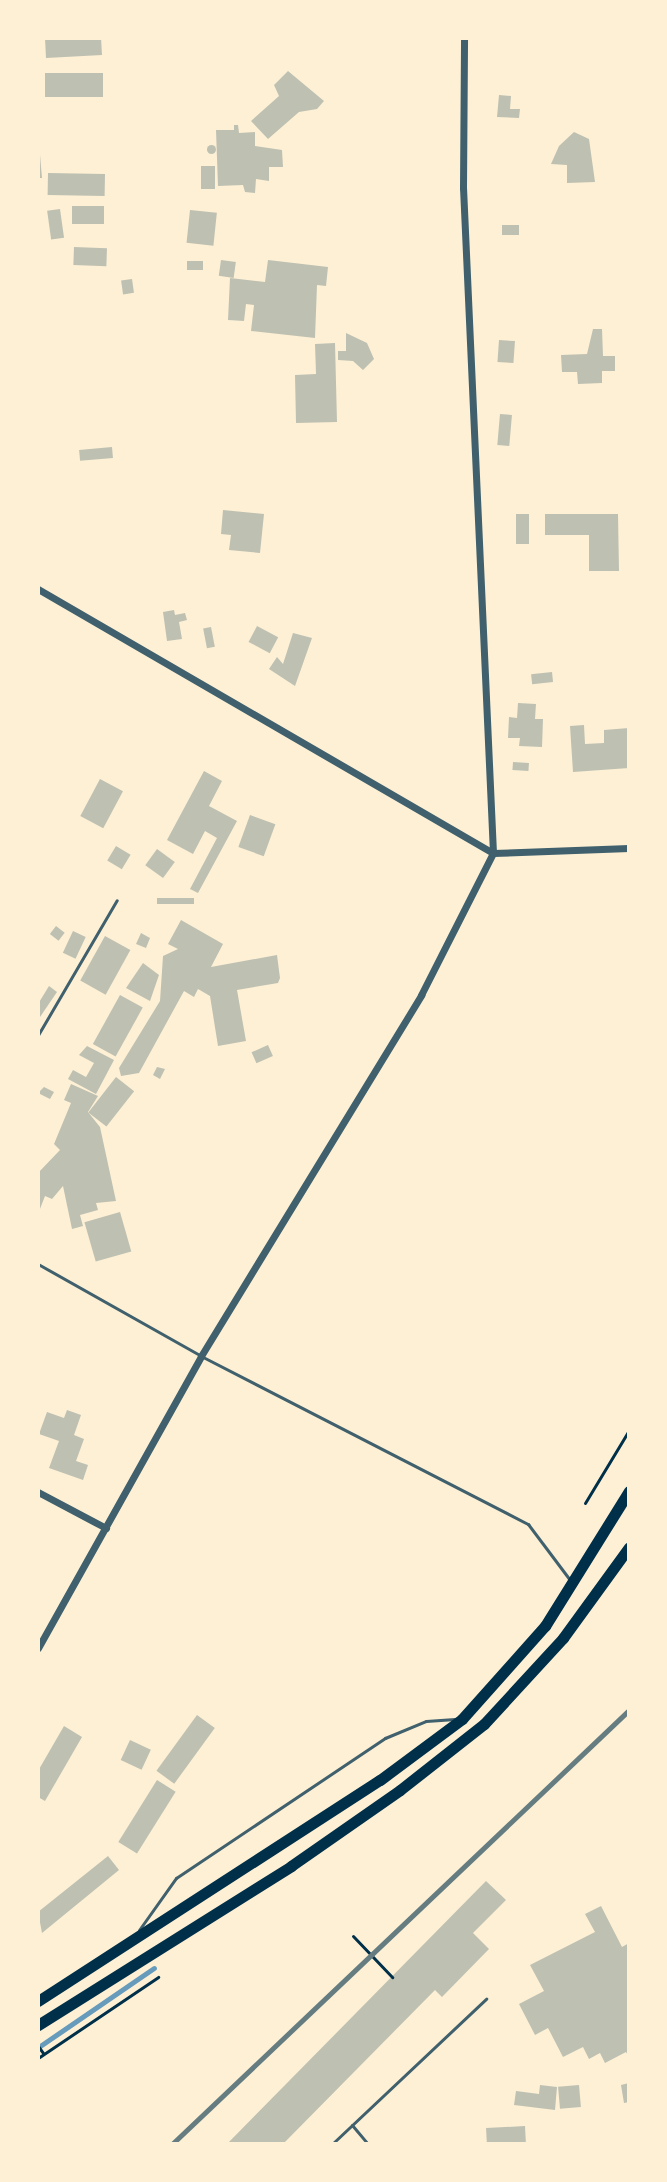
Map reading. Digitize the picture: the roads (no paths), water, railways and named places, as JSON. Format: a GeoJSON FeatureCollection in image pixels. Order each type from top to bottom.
{"type":"FeatureCollection","features":[{"type":"Feature","properties":{"kind":"highway"},"geometry":{"type":"LineString","coordinates":[[38,2001],[380,1780],[462,1719],[523,1656],[573,1583],[629,1491]]}},
{"type":"Feature","properties":{"kind":"highway"},"geometry":{"type":"LineString","coordinates":[[38,2025],[291,1866],[484,1724],[563,1638],[629,1547]]}},
{"type":"Feature","properties":{"kind":"street"},"geometry":{"type":"LineString","coordinates":[[38,1648],[201,1356],[421,995],[493,853],[463,188],[464,38]]}},
{"type":"Feature","properties":{"kind":"street"},"geometry":{"type":"LineString","coordinates":[[38,589],[493,853],[629,848]]}},
{"type":"Feature","properties":{"kind":"street"},"geometry":{"type":"LineString","coordinates":[[38,1492],[106,1528]]}},
{"type":"Feature","properties":{"kind":"lane"},"geometry":{"type":"LineString","coordinates":[[38,1035],[117,900]]}},
{"type":"Feature","properties":{"kind":"lane"},"geometry":{"type":"LineString","coordinates":[[38,1264],[201,1356],[528,1524],[573,1583]]}},
{"type":"Feature","properties":{"kind":"lane"},"geometry":{"type":"LineString","coordinates":[[136,1937],[148,1913],[189,1869],[385,1738],[426,1721],[462,1719]]}},
{"type":"Feature","properties":{"kind":"lane"},"geometry":{"type":"LineString","coordinates":[[332,2144],[486,1999]]}},
{"type":"Feature","properties":{"kind":"lane"},"geometry":{"type":"LineString","coordinates":[[352,2125],[368,2144]]}},
{"type":"Feature","properties":{"kind":"waterway"},"geometry":{"type":"LineString","coordinates":[[40,2046],[154,1968]]}},
{"type":"Feature","properties":{"kind":"railway"},"geometry":{"type":"LineString","coordinates":[[172,2144],[629,1710]]}}]}
